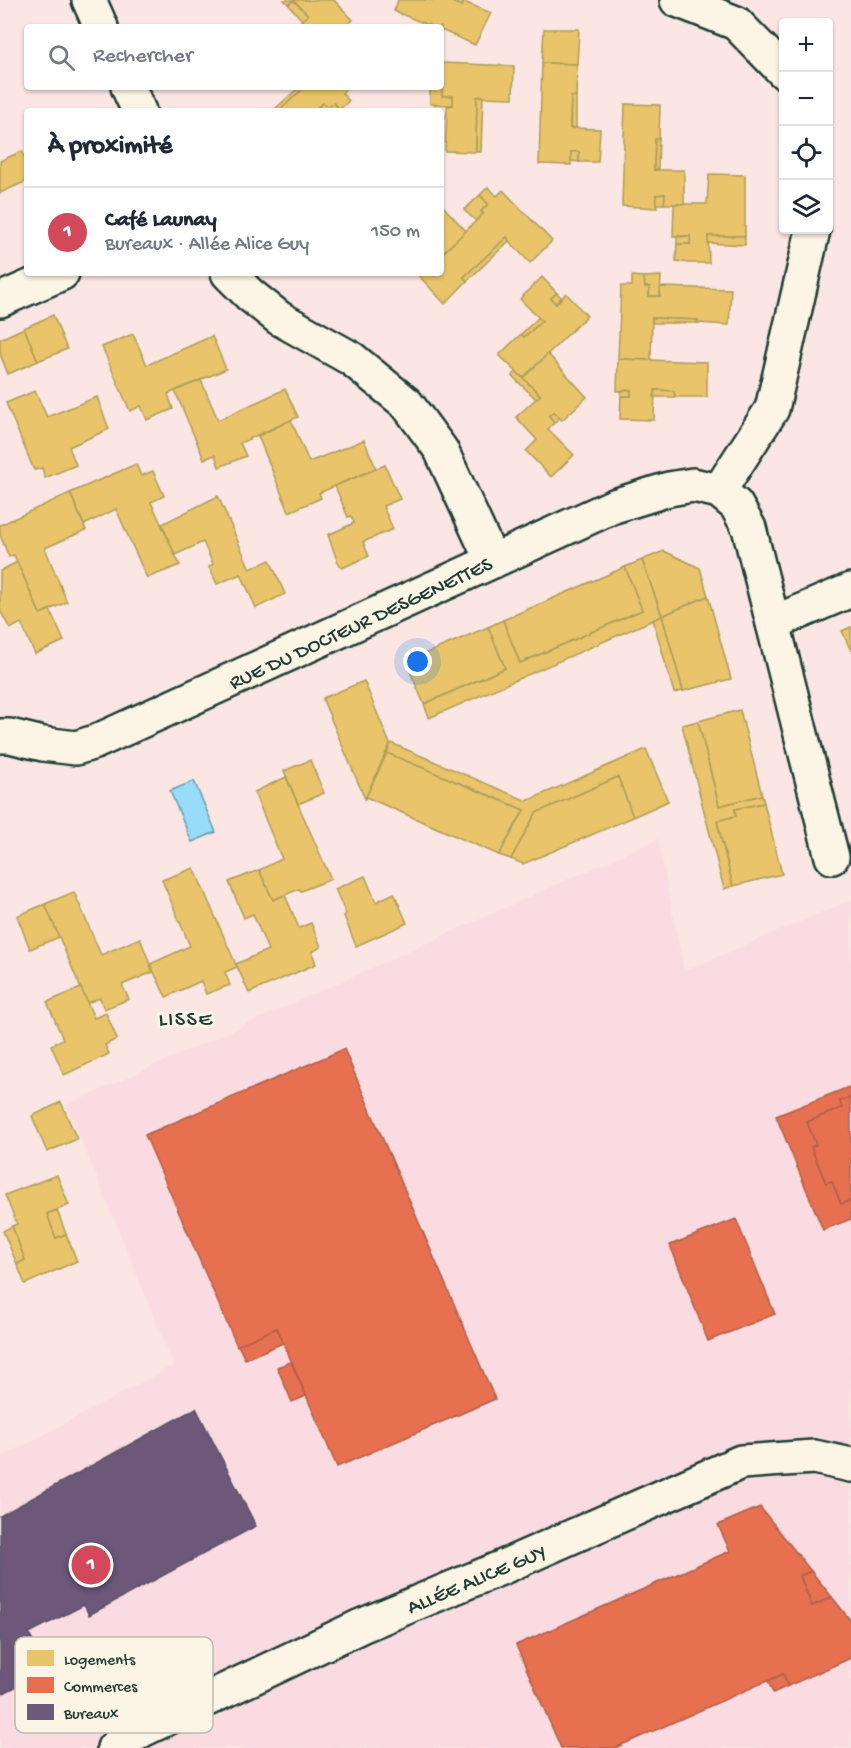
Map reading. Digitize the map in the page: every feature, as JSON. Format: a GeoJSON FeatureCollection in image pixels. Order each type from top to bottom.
{"type":"FeatureCollection","features":[{"type":"Feature","properties":{"kind":"street"},"geometry":{"type":"LineString","coordinates":[[89,0],[100,24]]}},
{"type":"Feature","properties":{"kind":"street"},"geometry":{"type":"LineString","coordinates":[[677,0],[736,23],[779,68]]}},
{"type":"Feature","properties":{"kind":"street"},"geometry":{"type":"LineString","coordinates":[[129,90],[138,108]]}},
{"type":"Feature","properties":{"kind":"street"},"geometry":{"type":"LineString","coordinates":[[812,234],[772,409],[719,491],[736,505],[749,528],[832,857]]}},
{"type":"Feature","properties":{"kind":"street"},"geometry":{"type":"LineString","coordinates":[[0,300],[55,276]]}},
{"type":"Feature","properties":{"kind":"street"},"geometry":{"type":"LineString","coordinates":[[231,276],[279,318],[352,359],[407,404],[441,450],[492,561]]}},
{"type":"Feature","properties":{"kind":"street","name":"RUE DU DOCTEUR DESGENETTES"},"geometry":{"type":"LineString","coordinates":[[0,736],[76,748],[95,742],[614,506],[669,489],[693,485],[719,491]]}},
{"type":"Feature","properties":{"kind":"street"},"geometry":{"type":"LineString","coordinates":[[773,623],[851,590]]}},
{"type":"Feature","properties":{"kind":"street","name":"ALLÉE ALICE GUY"},"geometry":{"type":"LineString","coordinates":[[213,1696],[361,1626],[503,1567],[741,1462],[814,1457],[851,1465]]}},
{"type":"Feature","properties":{"kind":"street","name":"ALLÉE ALICE GUY"},"geometry":{"type":"LineString","coordinates":[[114,1748],[137,1733]]}},
{"type":"Feature","properties":{"kind":"shaded area"},"geometry":{"type":"Polygon","coordinates":[[[658,839],[684,971],[851,900],[851,1748],[0,1748],[0,1458],[174,1365],[67,1105],[658,839]]]}},
{"type":"Feature","properties":{"kind":"water"},"geometry":{"type":"Polygon","coordinates":[[[194,781],[216,832],[192,842],[170,791],[194,781]]]}},
{"type":"Feature","properties":{"kind":"building: Logements"},"geometry":{"type":"Polygon","coordinates":[[[284,0],[334,0],[353,20],[348,24],[298,24],[308,15],[294,1],[288,4],[284,0]]]}},
{"type":"Feature","properties":{"kind":"building: Logements"},"geometry":{"type":"Polygon","coordinates":[[[398,0],[447,0],[462,6],[464,2],[491,13],[475,45],[444,31],[444,24],[426,24],[394,11],[398,0]]]}},
{"type":"Feature","properties":{"kind":"building: Logements"},"geometry":{"type":"Polygon","coordinates":[[[447,0],[459,0],[464,2],[462,6],[447,0]]]}},
{"type":"Feature","properties":{"kind":"building: Logements"},"geometry":{"type":"Polygon","coordinates":[[[294,1],[308,15],[302,20],[288,4],[294,1]]]}},
{"type":"Feature","properties":{"kind":"building: Logements"},"geometry":{"type":"Polygon","coordinates":[[[544,29],[579,29],[577,64],[542,63],[544,29]]]}},
{"type":"Feature","properties":{"kind":"building: Logements"},"geometry":{"type":"Polygon","coordinates":[[[444,63],[514,66],[513,98],[477,97],[476,152],[445,151],[447,106],[453,105],[453,96],[442,96],[444,63]]]}},
{"type":"Feature","properties":{"kind":"building: Logements"},"geometry":{"type":"Polygon","coordinates":[[[542,63],[577,64],[576,96],[571,97],[570,128],[600,129],[598,162],[579,162],[579,152],[571,152],[571,165],[539,164],[542,63]]]}},
{"type":"Feature","properties":{"kind":"building: Logements"},"geometry":{"type":"Polygon","coordinates":[[[296,90],[302,90],[281,108],[276,108],[296,90]]]}},
{"type":"Feature","properties":{"kind":"building: Logements"},"geometry":{"type":"Polygon","coordinates":[[[302,90],[345,90],[342,93],[349,101],[341,108],[333,103],[328,107],[323,103],[319,108],[282,108],[302,90]]]}},
{"type":"Feature","properties":{"kind":"building: Logements"},"geometry":{"type":"Polygon","coordinates":[[[430,90],[442,90],[442,96],[453,96],[453,105],[430,104],[430,90]]]}},
{"type":"Feature","properties":{"kind":"building: Logements"},"geometry":{"type":"Polygon","coordinates":[[[483,96],[481,152],[476,152],[477,97],[483,96]]]}},
{"type":"Feature","properties":{"kind":"building: Logements"},"geometry":{"type":"Polygon","coordinates":[[[576,96],[576,128],[570,128],[571,97],[576,96]]]}},
{"type":"Feature","properties":{"kind":"building: Logements"},"geometry":{"type":"Polygon","coordinates":[[[323,103],[328,107],[333,103],[339,108],[319,108],[323,103]]]}},
{"type":"Feature","properties":{"kind":"building: Logements"},"geometry":{"type":"Polygon","coordinates":[[[625,104],[660,105],[659,138],[655,139],[654,170],[684,170],[684,204],[664,204],[665,194],[656,195],[657,208],[622,206],[625,104]]]}},
{"type":"Feature","properties":{"kind":"building: Logements"},"geometry":{"type":"Polygon","coordinates":[[[659,138],[658,169],[654,170],[655,139],[659,138]]]}},
{"type":"Feature","properties":{"kind":"building: Logements"},"geometry":{"type":"Polygon","coordinates":[[[22,151],[24,182],[0,193],[0,161],[22,151]]]}},
{"type":"Feature","properties":{"kind":"building: Logements"},"geometry":{"type":"Polygon","coordinates":[[[571,152],[579,152],[579,162],[571,161],[571,152]]]}},
{"type":"Feature","properties":{"kind":"building: Logements"},"geometry":{"type":"Polygon","coordinates":[[[709,174],[745,175],[745,236],[708,236],[709,263],[676,261],[677,244],[690,244],[690,236],[673,236],[674,204],[707,204],[709,174]]]}},
{"type":"Feature","properties":{"kind":"building: Logements"},"geometry":{"type":"Polygon","coordinates":[[[488,187],[497,196],[503,190],[552,241],[530,263],[507,237],[464,277],[467,281],[445,304],[419,276],[444,276],[444,252],[483,214],[481,211],[488,204],[480,195],[488,187]]]}},
{"type":"Feature","properties":{"kind":"building: Logements"},"geometry":{"type":"Polygon","coordinates":[[[665,194],[664,204],[656,204],[656,195],[665,194]]]}},
{"type":"Feature","properties":{"kind":"building: Logements"},"geometry":{"type":"Polygon","coordinates":[[[480,195],[488,204],[476,221],[464,210],[480,195]]]}},
{"type":"Feature","properties":{"kind":"building: Logements"},"geometry":{"type":"Polygon","coordinates":[[[444,207],[466,231],[444,251],[444,207]]]}},
{"type":"Feature","properties":{"kind":"building: Logements"},"geometry":{"type":"Polygon","coordinates":[[[690,236],[690,244],[677,244],[677,237],[690,236]]]}},
{"type":"Feature","properties":{"kind":"building: Logements"},"geometry":{"type":"Polygon","coordinates":[[[708,236],[745,236],[745,245],[708,243],[708,236]]]}},
{"type":"Feature","properties":{"kind":"building: Logements"},"geometry":{"type":"Polygon","coordinates":[[[507,237],[509,241],[467,281],[464,277],[507,237]]]}},
{"type":"Feature","properties":{"kind":"building: Logements"},"geometry":{"type":"Polygon","coordinates":[[[632,276],[644,277],[645,287],[650,287],[649,296],[660,296],[660,287],[731,289],[729,325],[697,323],[698,320],[652,318],[651,360],[618,359],[621,286],[632,286],[632,276]]]}},
{"type":"Feature","properties":{"kind":"building: Logements"},"geometry":{"type":"Polygon","coordinates":[[[661,276],[660,296],[649,296],[650,287],[645,287],[644,277],[661,276]]]}},
{"type":"Feature","properties":{"kind":"building: Logements"},"geometry":{"type":"Polygon","coordinates":[[[542,277],[557,293],[551,298],[556,304],[566,293],[587,316],[523,378],[499,355],[521,334],[524,337],[542,321],[520,299],[542,277]]]}},
{"type":"Feature","properties":{"kind":"building: Logements"},"geometry":{"type":"Polygon","coordinates":[[[557,293],[561,297],[556,304],[551,298],[557,293]]]}},
{"type":"Feature","properties":{"kind":"building: Logements"},"geometry":{"type":"Polygon","coordinates":[[[53,315],[67,349],[38,361],[24,328],[53,315]]]}},
{"type":"Feature","properties":{"kind":"building: Logements"},"geometry":{"type":"Polygon","coordinates":[[[538,318],[542,321],[524,337],[521,334],[538,318]]]}},
{"type":"Feature","properties":{"kind":"building: Logements"},"geometry":{"type":"Polygon","coordinates":[[[652,318],[698,320],[697,323],[652,323],[652,318]]]}},
{"type":"Feature","properties":{"kind":"building: Logements"},"geometry":{"type":"Polygon","coordinates":[[[24,328],[38,361],[8,374],[0,354],[0,339],[24,328]]]}},
{"type":"Feature","properties":{"kind":"building: Logements"},"geometry":{"type":"Polygon","coordinates":[[[133,334],[147,365],[212,336],[226,369],[168,394],[173,409],[147,420],[141,406],[130,411],[102,347],[133,334]]]}},
{"type":"Feature","properties":{"kind":"building: Logements"},"geometry":{"type":"Polygon","coordinates":[[[548,354],[587,397],[562,420],[554,412],[549,415],[554,423],[548,429],[574,455],[551,477],[526,451],[537,440],[516,417],[540,395],[523,378],[548,354]]]}},
{"type":"Feature","properties":{"kind":"building: Logements"},"geometry":{"type":"Polygon","coordinates":[[[618,359],[707,362],[707,397],[675,397],[674,391],[655,390],[654,420],[620,419],[621,396],[631,396],[631,390],[617,391],[618,359]]]}},
{"type":"Feature","properties":{"kind":"building: Logements"},"geometry":{"type":"Polygon","coordinates":[[[516,372],[540,395],[536,399],[512,376],[516,372]]]}},
{"type":"Feature","properties":{"kind":"building: Logements"},"geometry":{"type":"Polygon","coordinates":[[[201,380],[218,420],[285,389],[298,417],[240,443],[246,456],[219,467],[215,455],[204,459],[175,391],[201,380]]]}},
{"type":"Feature","properties":{"kind":"building: Logements"},"geometry":{"type":"Polygon","coordinates":[[[631,390],[631,396],[621,396],[621,391],[631,390]]]}},
{"type":"Feature","properties":{"kind":"building: Logements"},"geometry":{"type":"Polygon","coordinates":[[[655,390],[674,391],[675,397],[654,397],[655,390]]]}},
{"type":"Feature","properties":{"kind":"building: Logements"},"geometry":{"type":"Polygon","coordinates":[[[35,391],[47,417],[97,397],[109,429],[69,447],[76,465],[45,478],[42,468],[34,470],[6,403],[35,391]]]}},
{"type":"Feature","properties":{"kind":"building: Logements"},"geometry":{"type":"Polygon","coordinates":[[[554,412],[560,418],[554,423],[549,415],[554,412]]]}},
{"type":"Feature","properties":{"kind":"building: Logements"},"geometry":{"type":"Polygon","coordinates":[[[291,420],[309,462],[364,440],[376,468],[319,493],[321,498],[289,512],[258,436],[291,420]]]}},
{"type":"Feature","properties":{"kind":"building: Logements"},"geometry":{"type":"Polygon","coordinates":[[[136,464],[141,476],[153,471],[164,496],[151,502],[180,565],[147,578],[116,509],[84,525],[70,493],[136,464]]]}},
{"type":"Feature","properties":{"kind":"building: Logements"},"geometry":{"type":"Polygon","coordinates":[[[385,465],[400,499],[383,506],[393,529],[363,542],[369,556],[342,568],[328,535],[354,523],[351,516],[348,517],[335,486],[385,465]]]}},
{"type":"Feature","properties":{"kind":"building: Logements"},"geometry":{"type":"Polygon","coordinates":[[[70,493],[86,530],[45,548],[67,602],[40,614],[14,555],[9,557],[0,535],[0,525],[70,493]]]}},
{"type":"Feature","properties":{"kind":"building: Logements"},"geometry":{"type":"Polygon","coordinates":[[[218,496],[250,569],[270,560],[285,594],[256,608],[241,574],[217,584],[209,567],[213,564],[203,542],[175,555],[162,524],[218,496]]]}},
{"type":"Feature","properties":{"kind":"building: Logements"},"geometry":{"type":"Polygon","coordinates":[[[664,551],[700,568],[708,596],[662,616],[642,560],[664,551]]]}},
{"type":"Feature","properties":{"kind":"building: Logements"},"geometry":{"type":"Polygon","coordinates":[[[642,560],[662,616],[429,718],[424,704],[505,668],[488,627],[503,620],[520,663],[642,610],[625,567],[642,560]]]}},
{"type":"Feature","properties":{"kind":"building: Logements"},"geometry":{"type":"Polygon","coordinates":[[[17,562],[40,614],[50,610],[64,641],[35,654],[21,623],[10,629],[0,610],[0,571],[17,562]]]}},
{"type":"Feature","properties":{"kind":"building: Logements"},"geometry":{"type":"Polygon","coordinates":[[[625,567],[642,610],[520,663],[503,620],[625,567]]]}},
{"type":"Feature","properties":{"kind":"building: Logements"},"geometry":{"type":"Polygon","coordinates":[[[708,596],[731,679],[683,691],[662,616],[708,596]]]}},
{"type":"Feature","properties":{"kind":"building: Logements"},"geometry":{"type":"Polygon","coordinates":[[[662,616],[683,691],[674,693],[653,620],[662,616]]]}},
{"type":"Feature","properties":{"kind":"building: Logements"},"geometry":{"type":"Polygon","coordinates":[[[488,627],[505,668],[424,704],[406,662],[488,627]]]}},
{"type":"Feature","properties":{"kind":"building: Logements"},"geometry":{"type":"Polygon","coordinates":[[[851,627],[851,651],[842,631],[851,627]]]}},
{"type":"Feature","properties":{"kind":"building: Logements"},"geometry":{"type":"Polygon","coordinates":[[[364,681],[390,744],[365,799],[323,700],[323,698],[364,681]]]}},
{"type":"Feature","properties":{"kind":"building: Logements"},"geometry":{"type":"Polygon","coordinates":[[[740,710],[762,795],[719,806],[698,721],[740,710]]]}},
{"type":"Feature","properties":{"kind":"building: Logements"},"geometry":{"type":"Polygon","coordinates":[[[698,721],[719,806],[762,795],[764,803],[735,809],[736,816],[717,821],[733,886],[724,889],[682,725],[698,721]]]}},
{"type":"Feature","properties":{"kind":"building: Logements"},"geometry":{"type":"Polygon","coordinates":[[[391,743],[527,801],[646,749],[668,801],[633,817],[618,777],[536,813],[511,859],[499,855],[524,810],[387,753],[391,743]]]}},
{"type":"Feature","properties":{"kind":"building: Logements"},"geometry":{"type":"Polygon","coordinates":[[[387,753],[524,810],[499,855],[366,797],[387,753]]]}},
{"type":"Feature","properties":{"kind":"building: Logements"},"geometry":{"type":"Polygon","coordinates":[[[310,760],[324,793],[298,804],[284,771],[310,760]]]}},
{"type":"Feature","properties":{"kind":"building: Logements"},"geometry":{"type":"Polygon","coordinates":[[[286,777],[331,879],[273,900],[259,870],[282,859],[254,792],[286,777]]]}},
{"type":"Feature","properties":{"kind":"building: Logements"},"geometry":{"type":"Polygon","coordinates":[[[618,777],[633,817],[523,864],[511,859],[536,813],[618,777]]]}},
{"type":"Feature","properties":{"kind":"building: Logements"},"geometry":{"type":"Polygon","coordinates":[[[764,803],[782,874],[733,886],[717,821],[736,816],[735,809],[764,803]]]}},
{"type":"Feature","properties":{"kind":"building: Logements"},"geometry":{"type":"Polygon","coordinates":[[[194,868],[237,967],[225,972],[230,985],[206,994],[201,981],[166,997],[150,964],[190,946],[162,880],[194,868]]]}},
{"type":"Feature","properties":{"kind":"building: Logements"},"geometry":{"type":"Polygon","coordinates":[[[259,870],[273,900],[285,895],[299,928],[311,923],[321,947],[312,952],[316,964],[249,993],[236,964],[268,950],[253,914],[244,918],[229,882],[259,870]]]}},
{"type":"Feature","properties":{"kind":"building: Logements"},"geometry":{"type":"Polygon","coordinates":[[[365,876],[376,902],[394,893],[407,923],[356,946],[335,889],[365,876]]]}},
{"type":"Feature","properties":{"kind":"building: Logements"},"geometry":{"type":"Polygon","coordinates":[[[74,892],[101,955],[140,938],[153,972],[122,985],[129,999],[104,1009],[100,998],[87,1003],[45,904],[74,892]]]}},
{"type":"Feature","properties":{"kind":"building: Logements"},"geometry":{"type":"Polygon","coordinates":[[[45,904],[59,937],[30,949],[17,916],[45,904]]]}},
{"type":"Feature","properties":{"kind":"building: Logements"},"geometry":{"type":"Polygon","coordinates":[[[81,988],[94,1018],[106,1013],[117,1039],[105,1045],[109,1054],[64,1075],[51,1045],[63,1039],[47,1002],[81,988]]]}},
{"type":"Feature","properties":{"kind":"building: Logements"},"geometry":{"type":"Polygon","coordinates":[[[61,1102],[77,1139],[47,1152],[32,1116],[61,1102]]]}},
{"type":"Feature","properties":{"kind":"building: Logements"},"geometry":{"type":"Polygon","coordinates":[[[57,1175],[69,1205],[47,1214],[56,1238],[66,1234],[77,1261],[25,1284],[17,1264],[25,1260],[12,1226],[17,1224],[5,1195],[57,1175]]]}},
{"type":"Feature","properties":{"kind":"building: Logements"},"geometry":{"type":"Polygon","coordinates":[[[57,1210],[66,1234],[56,1238],[47,1214],[57,1210]]]}},
{"type":"Feature","properties":{"kind":"building: Logements"},"geometry":{"type":"Polygon","coordinates":[[[12,1226],[25,1260],[17,1264],[3,1231],[12,1226]]]}},
{"type":"Feature","properties":{"kind":"building: Commerces"},"geometry":{"type":"Polygon","coordinates":[[[344,1049],[495,1399],[337,1467],[277,1328],[237,1346],[145,1135],[344,1049]]]}},
{"type":"Feature","properties":{"kind":"building: Commerces"},"geometry":{"type":"Polygon","coordinates":[[[851,1086],[851,1097],[840,1101],[842,1108],[807,1122],[816,1145],[811,1147],[826,1183],[832,1181],[841,1204],[851,1200],[851,1219],[823,1230],[776,1116],[851,1086]]]}},
{"type":"Feature","properties":{"kind":"building: Commerces"},"geometry":{"type":"Polygon","coordinates":[[[851,1097],[851,1200],[841,1204],[832,1181],[826,1183],[811,1147],[816,1145],[807,1122],[842,1108],[840,1101],[851,1097]]]}},
{"type":"Feature","properties":{"kind":"building: Commerces"},"geometry":{"type":"Polygon","coordinates":[[[736,1219],[775,1314],[708,1341],[670,1245],[736,1219]]]}},
{"type":"Feature","properties":{"kind":"building: Commerces"},"geometry":{"type":"Polygon","coordinates":[[[277,1328],[283,1343],[245,1359],[238,1345],[277,1328]]]}},
{"type":"Feature","properties":{"kind":"building: Commerces"},"geometry":{"type":"Polygon","coordinates":[[[291,1362],[306,1396],[292,1402],[277,1367],[291,1362]]]}},
{"type":"Feature","properties":{"kind":"building: Commerces"},"geometry":{"type":"Polygon","coordinates":[[[760,1507],[811,1571],[800,1576],[812,1606],[832,1597],[851,1621],[851,1658],[788,1686],[783,1674],[615,1748],[561,1748],[516,1645],[730,1551],[718,1525],[760,1507]]]}},
{"type":"Feature","properties":{"kind":"building: Commerces"},"geometry":{"type":"Polygon","coordinates":[[[811,1571],[832,1597],[812,1606],[800,1576],[811,1571]]]}},
{"type":"Feature","properties":{"kind":"building: Commerces"},"geometry":{"type":"Polygon","coordinates":[[[783,1674],[788,1686],[773,1693],[768,1681],[783,1674]]]}},
{"type":"Feature","properties":{"kind":"building: Bureaux"},"geometry":{"type":"Polygon","coordinates":[[[196,1408],[256,1526],[89,1615],[84,1605],[29,1633],[31,1637],[15,1637],[15,1687],[0,1695],[0,1516],[196,1408]]]}},
{"type":"Feature","properties":{"kind":"place","name":"Café Launay"},"geometry":{"type":"Point","coordinates":[91,1565]}},
{"type":"Feature","properties":{"kind":"district","name":"LISSE"},"geometry":{"type":"Point","coordinates":[186,1017]}}]}
